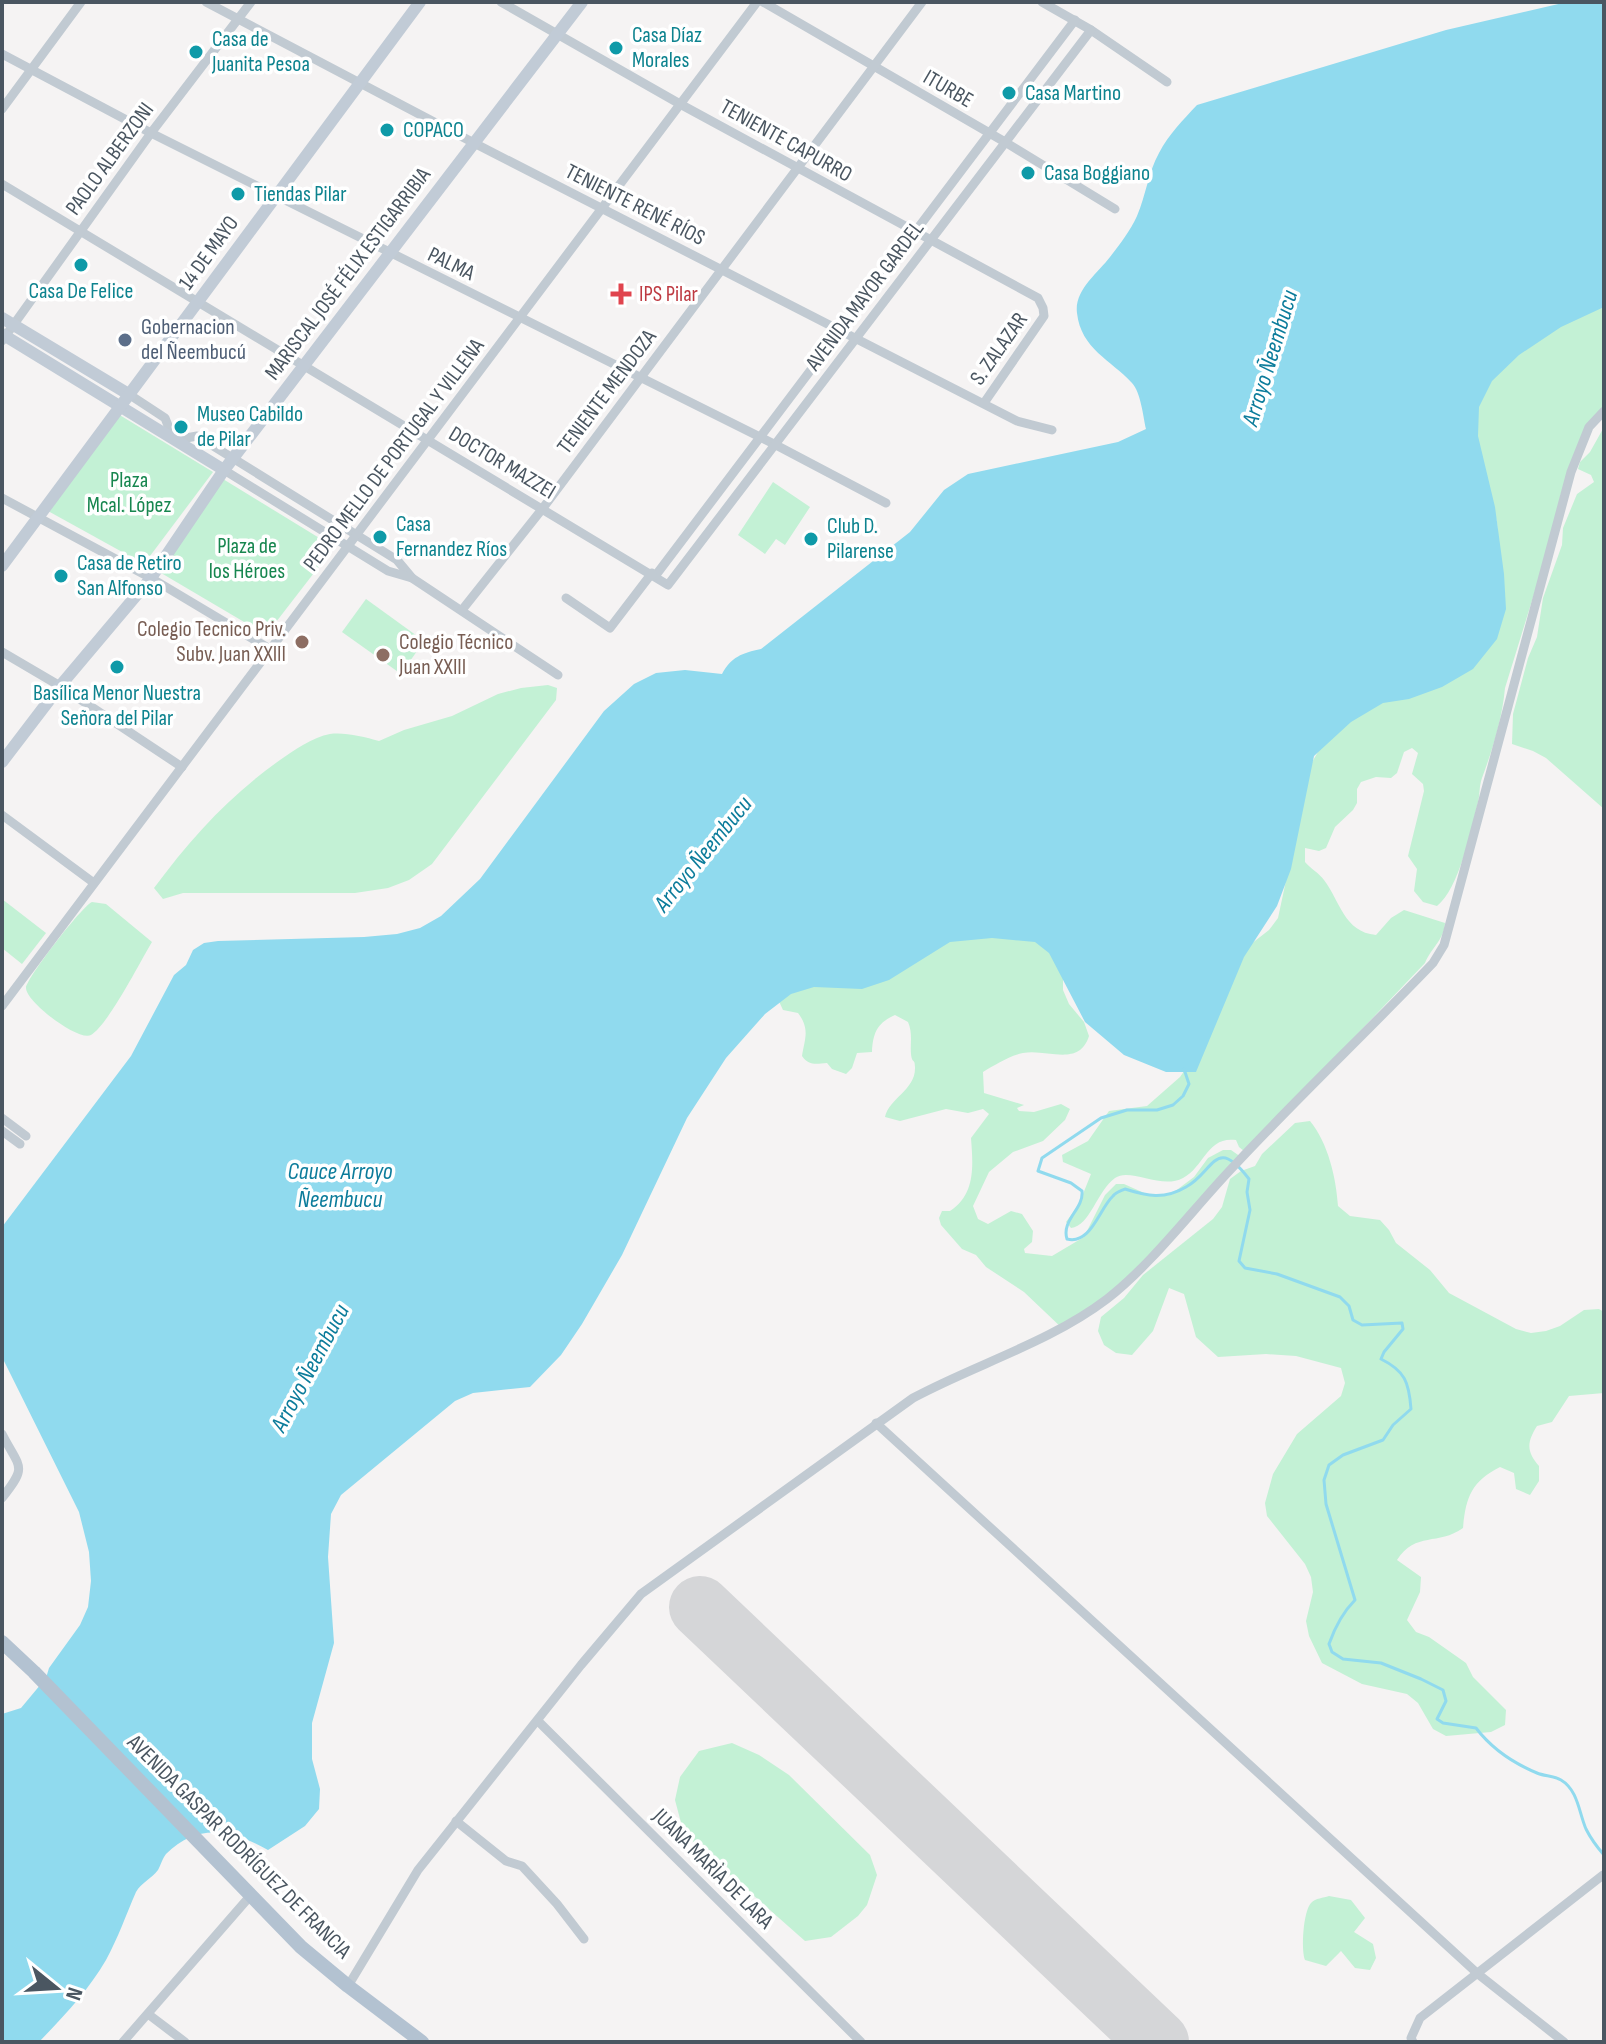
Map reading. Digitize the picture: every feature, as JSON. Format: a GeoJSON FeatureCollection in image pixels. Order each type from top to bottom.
{"type":"FeatureCollection","features":[{"type":"Feature","properties":{"kind":"main road","name":"14 DE MAYO"},"geometry":{"type":"LineString","coordinates":[[2,566],[420,2]]}},
{"type":"Feature","properties":{"kind":"main road","name":"MARISCAL JOSÉ FÉLIX ESTIGARRIBIA"},"geometry":{"type":"LineString","coordinates":[[2,762],[60,686],[151,578],[233,457],[582,2]]}},
{"type":"Feature","properties":{"kind":"main road"},"geometry":{"type":"LineString","coordinates":[[2,318],[130,395]]}},
{"type":"Feature","properties":{"kind":"main road"},"geometry":{"type":"LineString","coordinates":[[3,337],[224,470]]}},
{"type":"Feature","properties":{"kind":"main road","name":"AVENIDA GASPAR RODRÍGUEZ DE FRANCIA"},"geometry":{"type":"LineString","coordinates":[[2,1642],[301,1947],[422,2042]]}},
{"type":"Feature","properties":{"kind":"street"},"geometry":{"type":"LineString","coordinates":[[2,109],[81,2]]}},
{"type":"Feature","properties":{"kind":"street","name":"TENIENTE RENÉ RÍOS"},"geometry":{"type":"LineString","coordinates":[[206,2],[1017,421],[1052,430]]}},
{"type":"Feature","properties":{"kind":"street","name":"PAOLO ALBERZONI"},"geometry":{"type":"LineString","coordinates":[[3,337],[151,133],[251,2]]}},
{"type":"Feature","properties":{"kind":"street","name":"TENIENTE CAPURRO"},"geometry":{"type":"LineString","coordinates":[[501,2],[914,233],[1038,298],[1044,316]]}},
{"type":"Feature","properties":{"kind":"street","name":"PEDRO MELLO DE PORTUGAL Y VILLENA"},"geometry":{"type":"LineString","coordinates":[[2,1006],[757,2]]}},
{"type":"Feature","properties":{"kind":"street","name":"ITURBE"},"geometry":{"type":"LineString","coordinates":[[763,2],[1115,209]]}},
{"type":"Feature","properties":{"kind":"street","name":"TENIENTE MENDOZA"},"geometry":{"type":"LineString","coordinates":[[462,610],[543,508],[922,2]]}},
{"type":"Feature","properties":{"kind":"street"},"geometry":{"type":"LineString","coordinates":[[1042,2],[1091,30],[1167,82]]}},
{"type":"Feature","properties":{"kind":"street","name":"AVENIDA MAYOR GARDEL"},"geometry":{"type":"LineString","coordinates":[[566,598],[610,628],[760,437],[1075,20]]}},
{"type":"Feature","properties":{"kind":"street","name":"AVENIDA MAYOR GARDEL"},"geometry":{"type":"LineString","coordinates":[[668,585],[1091,30]]}},
{"type":"Feature","properties":{"kind":"street","name":"PALMA"},"geometry":{"type":"LineString","coordinates":[[2,54],[151,133],[886,503]]}},
{"type":"Feature","properties":{"kind":"street","name":"DOCTOR MAZZEI"},"geometry":{"type":"LineString","coordinates":[[2,184],[668,585]]}},
{"type":"Feature","properties":{"kind":"street","name":"S. ZALAZAR"},"geometry":{"type":"LineString","coordinates":[[984,403],[1044,316]]}},
{"type":"Feature","properties":{"kind":"street"},"geometry":{"type":"LineString","coordinates":[[130,395],[165,418],[169,428],[186,438],[197,436],[397,560],[412,578]]}},
{"type":"Feature","properties":{"kind":"street"},"geometry":{"type":"LineString","coordinates":[[348,1986],[418,1870],[589,1654],[641,1594],[923,1392],[1008,1354],[1083,1315],[1107,1298],[1130,1279],[1235,1165],[1433,963],[1444,945],[1571,472],[1589,427],[1604,411]]}},
{"type":"Feature","properties":{"kind":"street"},"geometry":{"type":"LineString","coordinates":[[224,470],[388,571],[412,578],[558,675]]}},
{"type":"Feature","properties":{"kind":"street"},"geometry":{"type":"LineString","coordinates":[[2,498],[151,578],[270,649]]}},
{"type":"Feature","properties":{"kind":"street"},"geometry":{"type":"LineString","coordinates":[[2,652],[60,686],[182,767]]}},
{"type":"Feature","properties":{"kind":"street"},"geometry":{"type":"LineString","coordinates":[[2,815],[94,883]]}},
{"type":"Feature","properties":{"kind":"street"},"geometry":{"type":"LineString","coordinates":[[2,1118],[23,1140],[2,1131]]}},
{"type":"Feature","properties":{"kind":"street"},"geometry":{"type":"LineString","coordinates":[[876,1423],[1478,1974],[1564,2042]]}},
{"type":"Feature","properties":{"kind":"street"},"geometry":{"type":"LineString","coordinates":[[2,1434],[20,1469],[19,1476],[2,1498]]}},
{"type":"Feature","properties":{"kind":"street","name":"JUANA MARÌA DE LARA"},"geometry":{"type":"LineString","coordinates":[[538,1721],[861,2042]]}},
{"type":"Feature","properties":{"kind":"street"},"geometry":{"type":"LineString","coordinates":[[456,1821],[506,1861],[522,1866],[584,1939]]}},
{"type":"Feature","properties":{"kind":"street"},"geometry":{"type":"LineString","coordinates":[[1413,2042],[1414,2027],[1420,2018],[1603,1875]]}},
{"type":"Feature","properties":{"kind":"street"},"geometry":{"type":"LineString","coordinates":[[123,2042],[251,1895]]}},
{"type":"Feature","properties":{"kind":"street"},"geometry":{"type":"LineString","coordinates":[[148,2014],[185,2042]]}},
{"type":"Feature","properties":{"kind":"green space"},"geometry":{"type":"Polygon","coordinates":[[[1604,281],[1604,408],[1586,425],[1561,493],[1551,539],[1505,688],[1468,843],[1452,887],[1437,906],[1423,902],[1414,891],[1417,869],[1408,856],[1424,791],[1423,784],[1412,774],[1418,753],[1412,748],[1404,752],[1397,773],[1391,778],[1376,777],[1361,782],[1357,789],[1357,803],[1335,827],[1326,848],[1319,851],[1305,848],[1305,862],[1324,880],[1344,914],[1357,928],[1376,935],[1391,918],[1404,910],[1445,923],[1440,939],[1425,963],[1245,1152],[1236,1140],[1226,1140],[1212,1147],[1190,1173],[1174,1181],[1121,1175],[1103,1191],[1089,1215],[1078,1226],[1071,1228],[1066,1222],[1079,1204],[1091,1174],[1063,1162],[1062,1155],[1088,1141],[1109,1111],[1147,1106],[1180,1077],[1189,1064],[1201,1030],[1251,944],[1269,930],[1278,918],[1311,764],[1322,745],[1499,553],[1497,522],[1463,394],[1604,281]]]}},
{"type":"Feature","properties":{"kind":"green space","name":"Plaza Mcal. López"},"geometry":{"type":"Polygon","coordinates":[[[118,414],[213,472],[144,564],[48,511],[118,414]]]}},
{"type":"Feature","properties":{"kind":"green space"},"geometry":{"type":"Polygon","coordinates":[[[1604,427],[1604,809],[1546,758],[1512,744],[1513,714],[1537,637],[1543,598],[1562,545],[1563,528],[1577,494],[1594,482],[1591,475],[1578,469],[1580,462],[1590,452],[1604,427]]]}},
{"type":"Feature","properties":{"kind":"green space","name":"Plaza de los Héroes"},"geometry":{"type":"Polygon","coordinates":[[[223,479],[334,547],[266,635],[156,570],[223,479]]]}},
{"type":"Feature","properties":{"kind":"green space"},"geometry":{"type":"Polygon","coordinates":[[[773,482],[810,507],[785,545],[776,539],[765,554],[738,535],[773,482]]]}},
{"type":"Feature","properties":{"kind":"green space"},"geometry":{"type":"Polygon","coordinates":[[[366,599],[424,641],[401,674],[342,632],[366,599]]]}},
{"type":"Feature","properties":{"kind":"green space"},"geometry":{"type":"Polygon","coordinates":[[[548,685],[557,688],[556,700],[432,864],[409,880],[388,888],[355,893],[183,893],[163,899],[154,888],[227,803],[261,774],[310,741],[336,734],[379,741],[452,716],[498,694],[548,685]]]}},
{"type":"Feature","properties":{"kind":"green space"},"geometry":{"type":"Polygon","coordinates":[[[2,899],[46,933],[22,964],[2,948],[2,899]]]}},
{"type":"Feature","properties":{"kind":"green space"},"geometry":{"type":"Polygon","coordinates":[[[92,902],[106,904],[152,942],[106,1019],[91,1035],[85,1036],[65,1027],[43,1011],[26,988],[55,943],[92,902]]]}},
{"type":"Feature","properties":{"kind":"green space"},"geometry":{"type":"Polygon","coordinates":[[[938,933],[1041,937],[1063,977],[1063,990],[1069,1004],[1084,1022],[1089,1036],[1084,1046],[1070,1054],[1023,1053],[983,1072],[984,1093],[1024,1105],[1017,1108],[1019,1111],[1034,1112],[1061,1104],[1070,1109],[1065,1120],[1043,1141],[1013,1152],[989,1172],[973,1206],[978,1219],[988,1224],[1011,1211],[1022,1214],[1033,1231],[1032,1242],[1024,1249],[1025,1253],[1052,1256],[1084,1237],[1105,1195],[1116,1184],[1124,1184],[1151,1196],[1170,1195],[1194,1177],[1208,1158],[1223,1150],[1231,1150],[1241,1157],[1138,1269],[1064,1330],[1024,1292],[986,1267],[976,1255],[962,1249],[941,1225],[939,1218],[942,1211],[950,1211],[969,1188],[971,1138],[989,1114],[983,1109],[968,1113],[946,1109],[900,1121],[885,1117],[914,1075],[908,1022],[895,1015],[884,1021],[873,1039],[872,1052],[857,1053],[852,1068],[846,1074],[832,1069],[827,1063],[813,1064],[802,1056],[806,1034],[804,1024],[798,1013],[783,1010],[777,997],[938,933]]]}},
{"type":"Feature","properties":{"kind":"green space"},"geometry":{"type":"Polygon","coordinates":[[[1310,1121],[1322,1139],[1330,1161],[1338,1206],[1350,1216],[1380,1220],[1396,1243],[1430,1270],[1449,1293],[1516,1329],[1531,1333],[1560,1326],[1584,1310],[1599,1309],[1604,1312],[1604,1393],[1569,1396],[1552,1422],[1537,1426],[1529,1446],[1539,1466],[1539,1481],[1530,1495],[1516,1489],[1514,1473],[1500,1467],[1476,1485],[1468,1499],[1463,1528],[1445,1537],[1412,1545],[1397,1560],[1421,1577],[1420,1592],[1407,1620],[1416,1632],[1429,1637],[1466,1663],[1473,1677],[1506,1710],[1505,1725],[1491,1732],[1446,1736],[1433,1729],[1418,1703],[1407,1694],[1362,1684],[1322,1663],[1309,1636],[1306,1621],[1313,1592],[1311,1577],[1305,1564],[1267,1516],[1265,1503],[1273,1474],[1297,1434],[1341,1396],[1345,1383],[1341,1368],[1296,1356],[1218,1357],[1196,1337],[1184,1294],[1169,1288],[1153,1331],[1132,1355],[1116,1353],[1104,1345],[1098,1331],[1101,1317],[1124,1298],[1143,1275],[1213,1219],[1222,1207],[1230,1179],[1255,1166],[1262,1154],[1295,1123],[1310,1121]]]}},
{"type":"Feature","properties":{"kind":"green space"},"geometry":{"type":"Polygon","coordinates":[[[732,1743],[759,1755],[789,1775],[870,1855],[877,1875],[867,1905],[831,1937],[805,1941],[684,1834],[675,1800],[680,1777],[699,1751],[732,1743]]]}},
{"type":"Feature","properties":{"kind":"green space"},"geometry":{"type":"Polygon","coordinates":[[[1329,1896],[1351,1900],[1365,1918],[1354,1932],[1373,1944],[1376,1958],[1370,1970],[1355,1968],[1341,1951],[1326,1966],[1305,1960],[1303,1948],[1308,1908],[1315,1900],[1329,1896]]]}},
{"type":"Feature","properties":{"kind":"water","name":"Cauce Arroyo Ñeembucu"},"geometry":{"type":"Polygon","coordinates":[[[1567,2],[1604,2],[1604,307],[1561,327],[1519,355],[1492,381],[1479,407],[1478,436],[1495,507],[1504,574],[1506,609],[1497,639],[1473,669],[1442,687],[1409,699],[1383,703],[1351,722],[1314,756],[1291,869],[1277,906],[1244,957],[1196,1072],[1166,1072],[1124,1055],[1085,1022],[1049,953],[1035,942],[992,938],[950,942],[889,980],[862,989],[814,987],[791,994],[765,1014],[726,1058],[687,1118],[622,1255],[561,1355],[530,1387],[473,1393],[455,1401],[341,1495],[331,1514],[328,1557],[334,1643],[312,1723],[312,1759],[320,1789],[319,1809],[305,1826],[268,1850],[241,1838],[216,1832],[190,1837],[178,1844],[166,1854],[158,1870],[136,1892],[106,1960],[66,2013],[39,2042],[2,2042],[2,1714],[21,1708],[46,1678],[49,1668],[80,1625],[88,1607],[91,1581],[89,1552],[79,1512],[2,1357],[2,1227],[131,1056],[174,975],[186,965],[193,950],[204,943],[218,941],[364,937],[420,928],[441,916],[480,879],[604,711],[634,684],[656,673],[685,670],[722,674],[733,660],[761,649],[910,532],[944,490],[968,474],[1118,442],[1146,429],[1135,387],[1084,336],[1077,305],[1083,289],[1134,222],[1152,168],[1163,146],[1197,105],[1446,30],[1567,2]]]}},
{"type":"Feature","properties":{"kind":"waterway"},"geometry":{"type":"LineString","coordinates":[[1184,1069],[1189,1084],[1183,1096],[1173,1105],[1157,1110],[1127,1110],[1101,1118],[1042,1158],[1038,1171],[1071,1183],[1082,1191],[1080,1203],[1067,1226],[1067,1239],[1082,1237],[1114,1195],[1125,1189],[1148,1195],[1170,1194],[1195,1181],[1215,1160],[1229,1159],[1249,1179],[1247,1192],[1250,1210],[1239,1261],[1245,1268],[1277,1274],[1340,1297],[1349,1306],[1353,1320],[1362,1325],[1402,1323],[1403,1329],[1381,1359],[1401,1373],[1409,1391],[1411,1409],[1393,1425],[1383,1440],[1343,1455],[1329,1465],[1324,1480],[1326,1504],[1355,1600],[1334,1632],[1329,1644],[1332,1652],[1343,1659],[1381,1663],[1443,1690],[1446,1701],[1437,1719],[1443,1723],[1476,1728],[1511,1760],[1567,1784],[1575,1796],[1588,1833],[1604,1855]]}},
{"type":"Feature","properties":{"kind":"runway"},"geometry":{"type":"LineString","coordinates":[[700,1607],[1158,2042]]}},
{"type":"Feature","properties":{"kind":"place","name":"Casa Díaz Morales"},"geometry":{"type":"Point","coordinates":[616,48]}},
{"type":"Feature","properties":{"kind":"place","name":"Casa de Juanita Pesoa"},"geometry":{"type":"Point","coordinates":[196,52]}},
{"type":"Feature","properties":{"kind":"place","name":"Casa Martino"},"geometry":{"type":"Point","coordinates":[1009,93]}},
{"type":"Feature","properties":{"kind":"place","name":"COPACO"},"geometry":{"type":"Point","coordinates":[387,130]}},
{"type":"Feature","properties":{"kind":"place","name":"Casa Boggiano"},"geometry":{"type":"Point","coordinates":[1028,173]}},
{"type":"Feature","properties":{"kind":"place","name":"Tiendas Pilar"},"geometry":{"type":"Point","coordinates":[238,194]}},
{"type":"Feature","properties":{"kind":"place","name":"Casa De Felice"},"geometry":{"type":"Point","coordinates":[81,265]}},
{"type":"Feature","properties":{"kind":"place","name":"IPS Pilar"},"geometry":{"type":"Point","coordinates":[621,294]}},
{"type":"Feature","properties":{"kind":"place","name":"Gobernacion del Ñeembucú"},"geometry":{"type":"Point","coordinates":[125,340]}},
{"type":"Feature","properties":{"kind":"place","name":"Museo Cabildo de Pilar"},"geometry":{"type":"Point","coordinates":[181,427]}},
{"type":"Feature","properties":{"kind":"place","name":"Casa Fernandez Ríos"},"geometry":{"type":"Point","coordinates":[380,537]}},
{"type":"Feature","properties":{"kind":"place","name":"Club D. Pilarense"},"geometry":{"type":"Point","coordinates":[811,539]}},
{"type":"Feature","properties":{"kind":"place","name":"Casa de Retiro San Alfonso"},"geometry":{"type":"Point","coordinates":[61,576]}},
{"type":"Feature","properties":{"kind":"place","name":"Colegio Tecnico Priv. Subv. Juan XXIII"},"geometry":{"type":"Point","coordinates":[302,642]}},
{"type":"Feature","properties":{"kind":"place","name":"Colegio Técnico Juan XXIII"},"geometry":{"type":"Point","coordinates":[383,655]}},
{"type":"Feature","properties":{"kind":"place","name":"Basílica Menor Nuestra Señora del Pilar"},"geometry":{"type":"Point","coordinates":[117,667]}},
{"type":"Feature","properties":{"kind":"water label","name":"Arroyo Ñeembucu"},"geometry":{"type":"Point","coordinates":[1270,358]}},
{"type":"Feature","properties":{"kind":"water label","name":"Arroyo Ñeembucu"},"geometry":{"type":"Point","coordinates":[703,854]}},
{"type":"Feature","properties":{"kind":"water label","name":"Arroyo Ñeembucu"},"geometry":{"type":"Point","coordinates":[310,1368]}}]}
